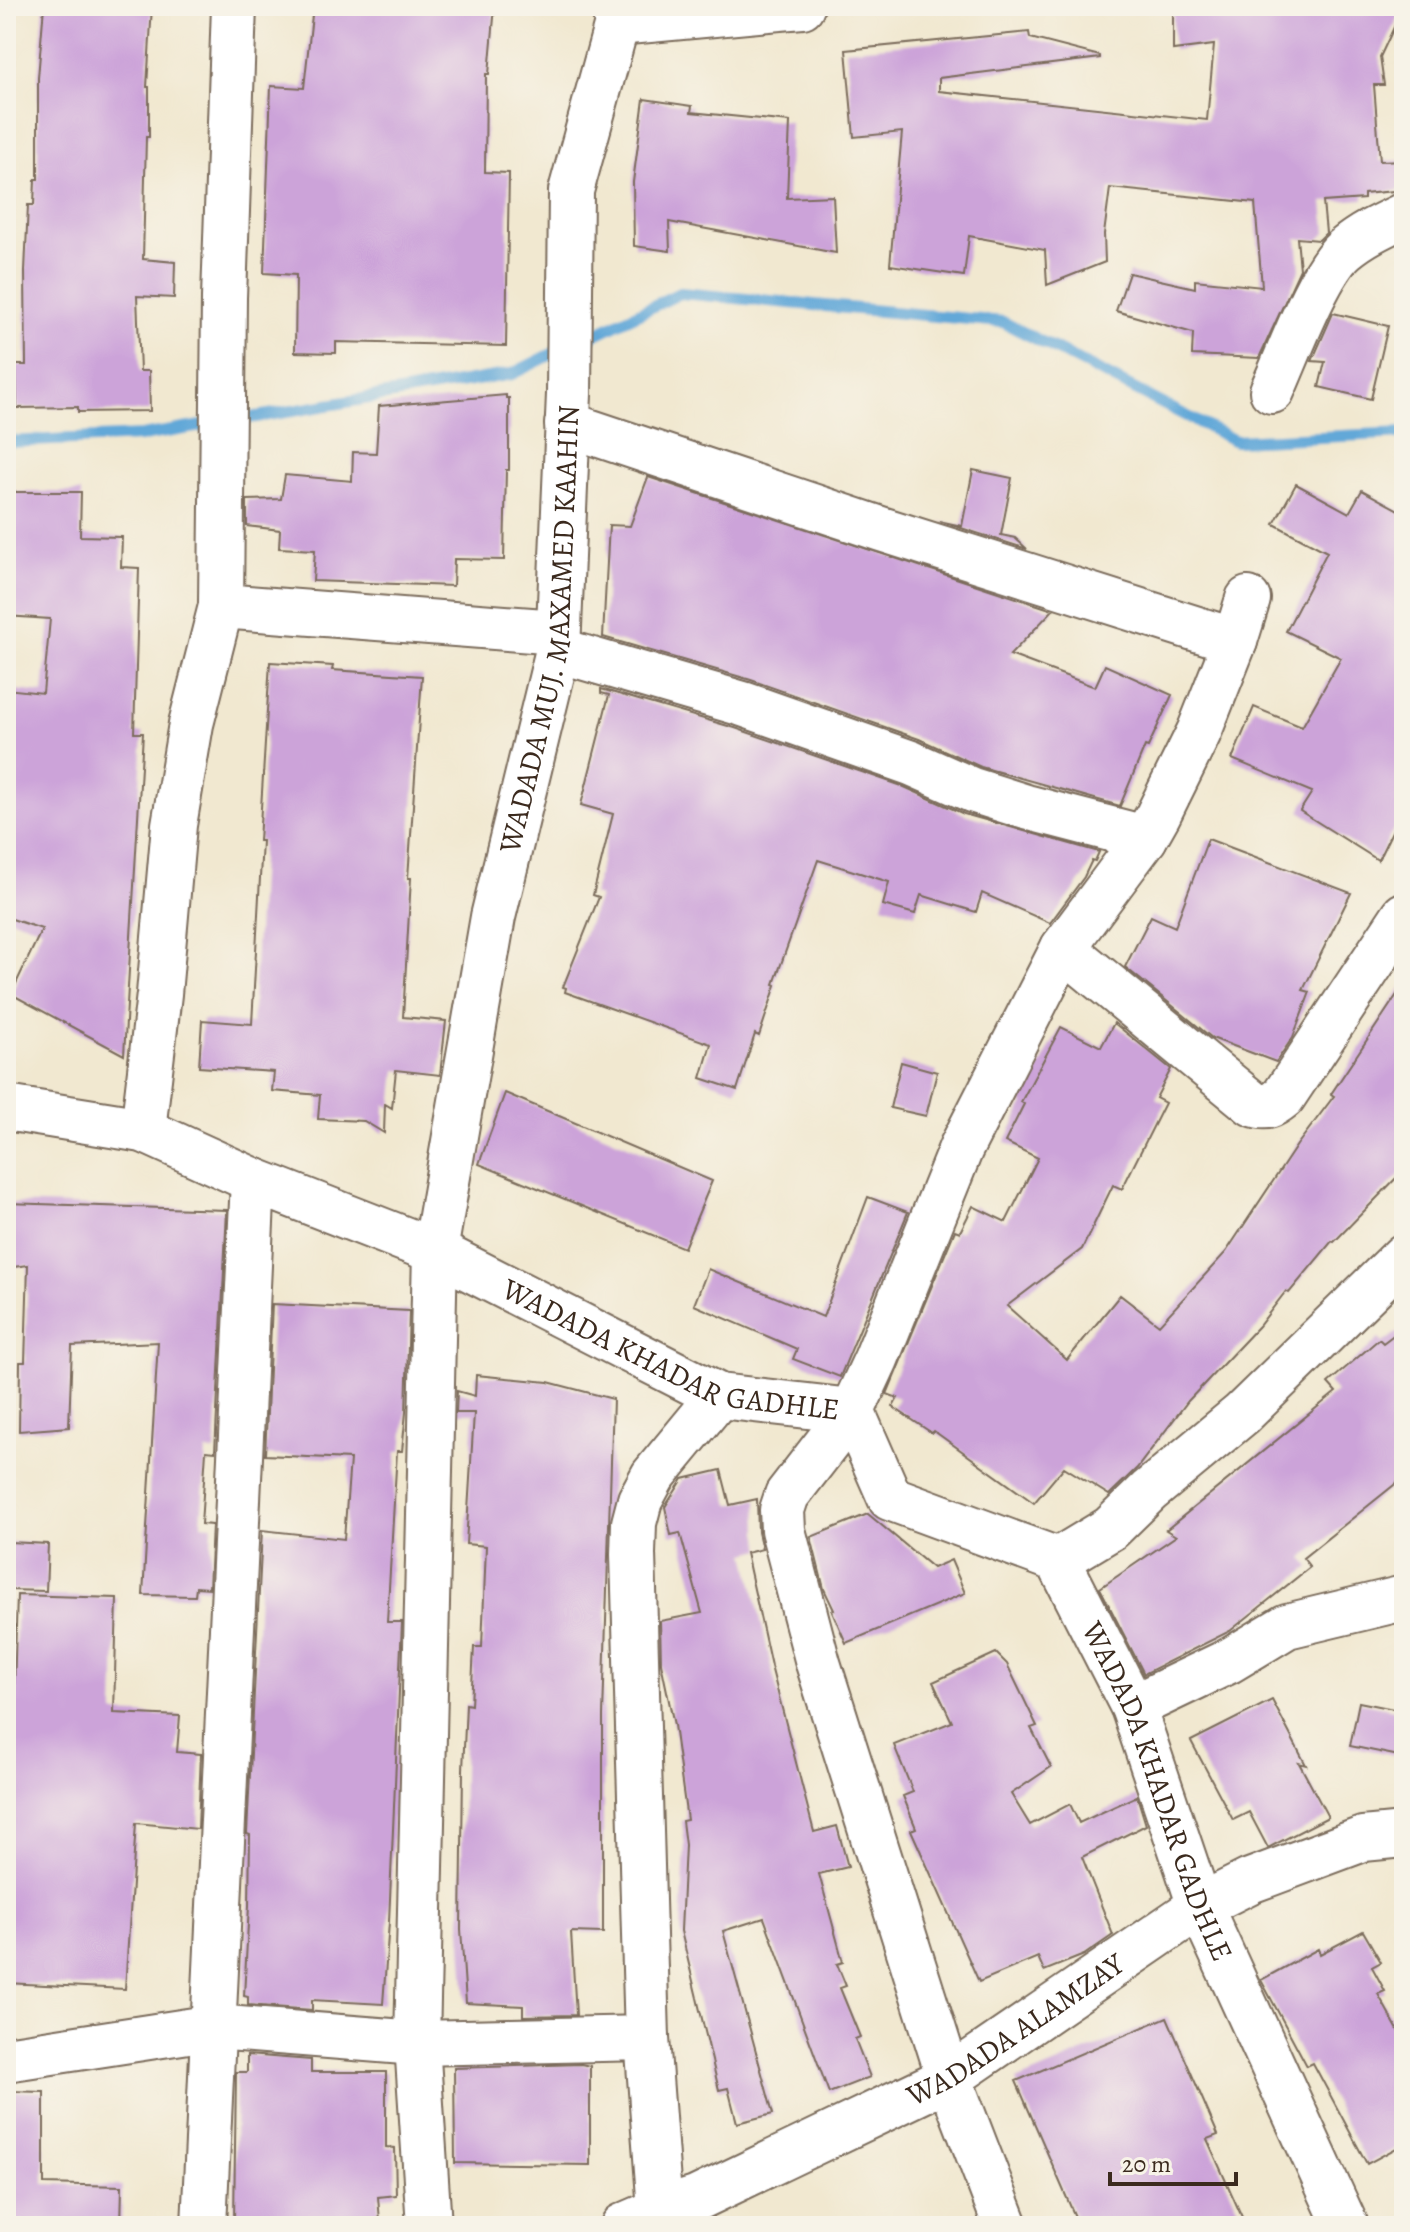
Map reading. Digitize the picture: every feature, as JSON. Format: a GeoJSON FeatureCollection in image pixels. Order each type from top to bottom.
{"type":"FeatureCollection","features":[{"type":"Feature","properties":{"kind":"street"},"geometry":{"type":"LineString","coordinates":[[143,1130],[174,825],[191,724],[221,606],[224,298],[234,6]]}},
{"type":"Feature","properties":{"kind":"street"},"geometry":{"type":"LineString","coordinates":[[615,14],[789,7]]}},
{"type":"Feature","properties":{"kind":"street","name":"WADADA MUJ. MAXAMED KAAHIN"},"geometry":{"type":"LineString","coordinates":[[429,2226],[417,2043],[435,1251],[493,917],[558,641],[567,424],[571,191],[615,14]]}},
{"type":"Feature","properties":{"kind":"street"},"geometry":{"type":"LineString","coordinates":[[1272,391],[1323,278],[1342,251],[1367,233],[1404,215]]}},
{"type":"Feature","properties":{"kind":"street"},"geometry":{"type":"LineString","coordinates":[[567,424],[908,538],[1235,641]]}},
{"type":"Feature","properties":{"kind":"street"},"geometry":{"type":"LineString","coordinates":[[1006,2226],[949,2078],[818,1663],[783,1530],[782,1510],[787,1495],[852,1411],[961,1148],[1063,948],[1145,838],[1199,732],[1248,599]]}},
{"type":"Feature","properties":{"kind":"street"},"geometry":{"type":"LineString","coordinates":[[221,606],[558,641],[911,763],[972,790],[1145,838]]}},
{"type":"Feature","properties":{"kind":"street"},"geometry":{"type":"LineString","coordinates":[[1063,948],[1241,1094],[1262,1107],[1271,1106],[1283,1097],[1404,915]]}},
{"type":"Feature","properties":{"kind":"street","name":"WADADA KHADAR GADHLE"},"geometry":{"type":"LineString","coordinates":[[6,1108],[143,1130],[253,1180],[435,1251],[719,1396],[852,1411],[890,1498],[1058,1560],[1133,1707],[1200,1906],[1346,2226]]}},
{"type":"Feature","properties":{"kind":"street"},"geometry":{"type":"LineString","coordinates":[[204,2226],[253,1180]]}},
{"type":"Feature","properties":{"kind":"street"},"geometry":{"type":"LineString","coordinates":[[1058,1560],[1111,1528],[1149,1491],[1242,1414],[1404,1256]]}},
{"type":"Feature","properties":{"kind":"street"},"geometry":{"type":"LineString","coordinates":[[641,2218],[647,2038],[634,1523],[640,1500],[653,1476],[719,1396]]}},
{"type":"Feature","properties":{"kind":"street"},"geometry":{"type":"LineString","coordinates":[[1133,1707],[1229,1661],[1287,1626],[1404,1598]]}},
{"type":"Feature","properties":{"kind":"street","name":"WADADA ALAMZAY"},"geometry":{"type":"LineString","coordinates":[[641,2218],[696,2199],[949,2078],[1200,1906],[1250,1881],[1363,1839],[1404,1835]]}},
{"type":"Feature","properties":{"kind":"street"},"geometry":{"type":"LineString","coordinates":[[6,2059],[214,2027],[417,2043],[647,2038]]}},
{"type":"Feature","properties":{"kind":"building"},"geometry":{"type":"Polygon","coordinates":[[[44,6],[152,6],[143,259],[175,262],[174,298],[137,296],[140,371],[149,371],[150,411],[78,412],[78,407],[17,408],[16,365],[26,365],[28,205],[34,205],[35,179],[38,179],[38,78],[44,6]]]}},
{"type":"Feature","properties":{"kind":"building"},"geometry":{"type":"Polygon","coordinates":[[[313,6],[495,6],[489,74],[486,74],[485,172],[509,173],[506,346],[336,342],[336,353],[295,352],[296,275],[264,273],[271,86],[304,88],[313,6]]]}},
{"type":"Feature","properties":{"kind":"building"},"geometry":{"type":"Polygon","coordinates":[[[1173,6],[1404,6],[1380,57],[1384,85],[1374,85],[1380,161],[1404,160],[1404,190],[1364,194],[1364,199],[1323,202],[1326,233],[1319,240],[1297,238],[1300,269],[1259,358],[1192,355],[1193,333],[1116,311],[1129,273],[1195,288],[1195,280],[1262,287],[1255,203],[1110,188],[1104,234],[1105,262],[1047,285],[1045,250],[969,236],[964,276],[890,265],[902,132],[854,137],[846,50],[1029,32],[1030,38],[1100,58],[939,78],[939,91],[1207,120],[1214,45],[1173,50],[1173,6]]]}},
{"type":"Feature","properties":{"kind":"building"},"geometry":{"type":"Polygon","coordinates":[[[644,99],[692,106],[691,112],[790,122],[787,198],[833,196],[836,253],[669,222],[670,251],[634,246],[633,182],[644,99]]]}},
{"type":"Feature","properties":{"kind":"building"},"geometry":{"type":"Polygon","coordinates":[[[1333,313],[1388,326],[1371,399],[1319,387],[1325,362],[1312,361],[1333,313]]]}},
{"type":"Feature","properties":{"kind":"building"},"geometry":{"type":"Polygon","coordinates":[[[506,395],[509,398],[509,470],[506,470],[504,560],[454,559],[453,586],[313,581],[315,550],[279,548],[280,530],[247,526],[247,500],[281,499],[285,475],[352,481],[353,452],[376,453],[379,406],[506,395]]]}},
{"type":"Feature","properties":{"kind":"building"},"geometry":{"type":"Polygon","coordinates":[[[973,470],[1012,478],[1001,535],[1015,538],[1027,549],[939,521],[962,526],[973,470]]]}},
{"type":"Feature","properties":{"kind":"building"},"geometry":{"type":"Polygon","coordinates":[[[648,477],[1053,610],[1010,655],[1095,687],[1105,665],[1172,695],[1148,747],[1145,746],[1120,806],[981,767],[919,739],[751,680],[603,637],[609,525],[630,526],[648,477]]]}},
{"type":"Feature","properties":{"kind":"building"},"geometry":{"type":"Polygon","coordinates":[[[1296,484],[1349,513],[1362,490],[1404,513],[1404,807],[1378,860],[1300,811],[1312,792],[1232,759],[1254,707],[1302,727],[1341,658],[1286,631],[1327,552],[1274,524],[1296,484]]]}},
{"type":"Feature","properties":{"kind":"building"},"geometry":{"type":"Polygon","coordinates":[[[6,492],[81,492],[80,536],[122,537],[121,567],[139,568],[134,733],[143,733],[124,1055],[11,994],[42,929],[6,917],[6,689],[43,693],[50,619],[6,616],[6,492]]]}},
{"type":"Feature","properties":{"kind":"building"},"geometry":{"type":"Polygon","coordinates":[[[270,662],[422,676],[408,878],[411,878],[403,1017],[446,1021],[440,1075],[396,1070],[392,1108],[385,1104],[384,1133],[364,1121],[318,1119],[320,1095],[272,1091],[274,1072],[199,1067],[202,1020],[252,1024],[270,662]]]}},
{"type":"Feature","properties":{"kind":"building"},"geometry":{"type":"Polygon","coordinates":[[[601,689],[735,728],[902,786],[964,814],[1099,852],[1050,923],[982,893],[976,912],[921,895],[915,914],[883,905],[889,882],[818,860],[759,1036],[755,1034],[737,1090],[701,1078],[711,1044],[565,992],[566,988],[563,987],[599,897],[593,895],[613,814],[581,805],[609,695],[601,693],[601,689]]]}},
{"type":"Feature","properties":{"kind":"building"},"geometry":{"type":"Polygon","coordinates":[[[1208,839],[1351,893],[1303,990],[1310,992],[1293,1037],[1276,1062],[1212,1038],[1125,967],[1151,916],[1175,927],[1208,839]]]}},
{"type":"Feature","properties":{"kind":"building"},"geometry":{"type":"Polygon","coordinates":[[[1404,984],[1404,1170],[1332,1241],[1289,1293],[1286,1291],[1259,1326],[1188,1401],[1137,1468],[1109,1495],[1064,1467],[1034,1503],[934,1431],[932,1433],[893,1407],[898,1398],[887,1394],[955,1230],[960,1232],[973,1206],[1006,1222],[1038,1158],[1005,1142],[1024,1104],[1021,1102],[1061,1027],[1101,1047],[1114,1023],[1171,1069],[1156,1098],[1165,1103],[1122,1189],[1113,1185],[1082,1249],[1007,1306],[1067,1360],[1120,1295],[1159,1325],[1226,1252],[1297,1145],[1334,1096],[1331,1094],[1404,984]]]}},
{"type":"Feature","properties":{"kind":"building"},"geometry":{"type":"Polygon","coordinates":[[[901,1062],[937,1072],[926,1116],[890,1108],[901,1062]]]}},
{"type":"Feature","properties":{"kind":"building"},"geometry":{"type":"Polygon","coordinates":[[[505,1093],[712,1181],[684,1248],[479,1164],[505,1093]]]}},
{"type":"Feature","properties":{"kind":"building"},"geometry":{"type":"Polygon","coordinates":[[[868,1197],[908,1212],[840,1377],[793,1359],[797,1349],[694,1305],[708,1269],[823,1317],[868,1197]]]}},
{"type":"Feature","properties":{"kind":"building"},"geometry":{"type":"Polygon","coordinates":[[[6,1203],[227,1210],[215,1452],[206,1451],[201,1524],[212,1525],[209,1588],[196,1587],[195,1596],[143,1595],[158,1342],[72,1346],[69,1427],[19,1431],[20,1362],[25,1362],[28,1265],[6,1268],[6,1203]]]}},
{"type":"Feature","properties":{"kind":"building"},"geometry":{"type":"Polygon","coordinates":[[[272,1304],[409,1311],[406,1412],[402,1451],[397,1451],[387,1622],[402,1622],[383,2004],[312,2000],[312,2010],[248,2005],[248,1997],[244,1996],[249,1906],[250,1835],[247,1834],[262,1530],[344,1539],[350,1459],[265,1455],[272,1304]]]}},
{"type":"Feature","properties":{"kind":"building"},"geometry":{"type":"Polygon","coordinates":[[[1404,1327],[1404,1477],[1303,1558],[1310,1567],[1230,1631],[1144,1674],[1100,1588],[1176,1536],[1166,1530],[1336,1392],[1328,1383],[1379,1339],[1383,1343],[1404,1327]]]}},
{"type":"Feature","properties":{"kind":"building"},"geometry":{"type":"Polygon","coordinates":[[[476,1375],[548,1382],[613,1399],[603,1716],[603,1933],[571,1932],[576,2015],[523,2016],[523,2006],[466,2003],[461,1929],[463,1770],[466,1704],[471,1705],[474,1647],[482,1647],[486,1546],[466,1544],[474,1413],[456,1413],[457,1391],[475,1396],[476,1375]]]}},
{"type":"Feature","properties":{"kind":"building"},"geometry":{"type":"Polygon","coordinates":[[[721,1470],[730,1505],[757,1499],[762,1549],[746,1553],[771,1666],[814,1832],[837,1826],[848,1867],[819,1874],[843,1962],[837,1964],[846,1986],[840,1988],[860,2037],[855,2039],[870,2077],[829,2093],[764,1918],[723,1931],[773,2114],[737,2123],[728,2088],[719,2090],[681,1931],[685,1845],[682,1821],[687,1820],[674,1725],[661,1663],[660,1621],[702,1613],[680,1533],[671,1535],[665,1507],[683,1479],[721,1470]]]}},
{"type":"Feature","properties":{"kind":"building"},"geometry":{"type":"Polygon","coordinates":[[[868,1514],[933,1568],[951,1560],[965,1593],[846,1643],[824,1589],[811,1537],[868,1514]]]}},
{"type":"Feature","properties":{"kind":"building"},"geometry":{"type":"Polygon","coordinates":[[[9,1542],[48,1544],[46,1591],[9,1590],[9,1542]]]}},
{"type":"Feature","properties":{"kind":"building"},"geometry":{"type":"Polygon","coordinates":[[[17,1595],[117,1598],[114,1713],[180,1716],[177,1752],[201,1754],[198,1829],[136,1823],[125,1989],[6,1983],[6,1753],[12,1753],[17,1595]]]}},
{"type":"Feature","properties":{"kind":"building"},"geometry":{"type":"Polygon","coordinates":[[[996,1653],[1007,1664],[1037,1726],[1031,1728],[1051,1767],[1011,1794],[1030,1825],[1070,1804],[1079,1823],[1137,1796],[1146,1825],[1082,1857],[1113,1935],[1084,1955],[1044,1971],[1038,1957],[979,1982],[911,1830],[916,1828],[903,1796],[913,1792],[894,1745],[952,1722],[933,1682],[996,1653]]]}},
{"type":"Feature","properties":{"kind":"building"},"geometry":{"type":"Polygon","coordinates":[[[1272,1700],[1306,1765],[1299,1763],[1328,1817],[1268,1848],[1249,1812],[1233,1820],[1191,1741],[1272,1700]]]}},
{"type":"Feature","properties":{"kind":"building"},"geometry":{"type":"Polygon","coordinates":[[[1359,1702],[1404,1711],[1404,1757],[1350,1746],[1359,1702]]]}},
{"type":"Feature","properties":{"kind":"building"},"geometry":{"type":"Polygon","coordinates":[[[1363,1931],[1381,1962],[1372,1967],[1385,1991],[1378,1994],[1404,2041],[1404,2144],[1367,2164],[1313,2063],[1307,2066],[1261,1980],[1318,1949],[1320,1954],[1363,1931]]]}},
{"type":"Feature","properties":{"kind":"building"},"geometry":{"type":"Polygon","coordinates":[[[1167,2017],[1218,2135],[1207,2139],[1246,2226],[1079,2226],[1016,2081],[1167,2017]]]}},
{"type":"Feature","properties":{"kind":"building"},"geometry":{"type":"Polygon","coordinates":[[[247,2055],[311,2060],[311,2072],[386,2072],[386,2147],[395,2148],[396,2195],[378,2197],[380,2221],[313,2226],[309,2226],[309,2222],[234,2223],[236,2072],[247,2072],[247,2055]]]}},
{"type":"Feature","properties":{"kind":"building"},"geometry":{"type":"Polygon","coordinates":[[[590,2066],[590,2165],[455,2163],[454,2068],[590,2066]]]}},
{"type":"Feature","properties":{"kind":"building"},"geometry":{"type":"Polygon","coordinates":[[[6,2091],[44,2092],[44,2184],[122,2186],[121,2226],[6,2226],[6,2091]]]}},
{"type":"Feature","properties":{"kind":"waterway"},"geometry":{"type":"LineString","coordinates":[[577,343],[680,293],[1003,322],[1235,441],[1404,433]]}},
{"type":"Feature","properties":{"kind":"waterway"},"geometry":{"type":"LineString","coordinates":[[232,421],[512,374],[560,350]]}},
{"type":"Feature","properties":{"kind":"waterway"},"geometry":{"type":"LineString","coordinates":[[6,442],[142,436],[214,424]]}}]}
